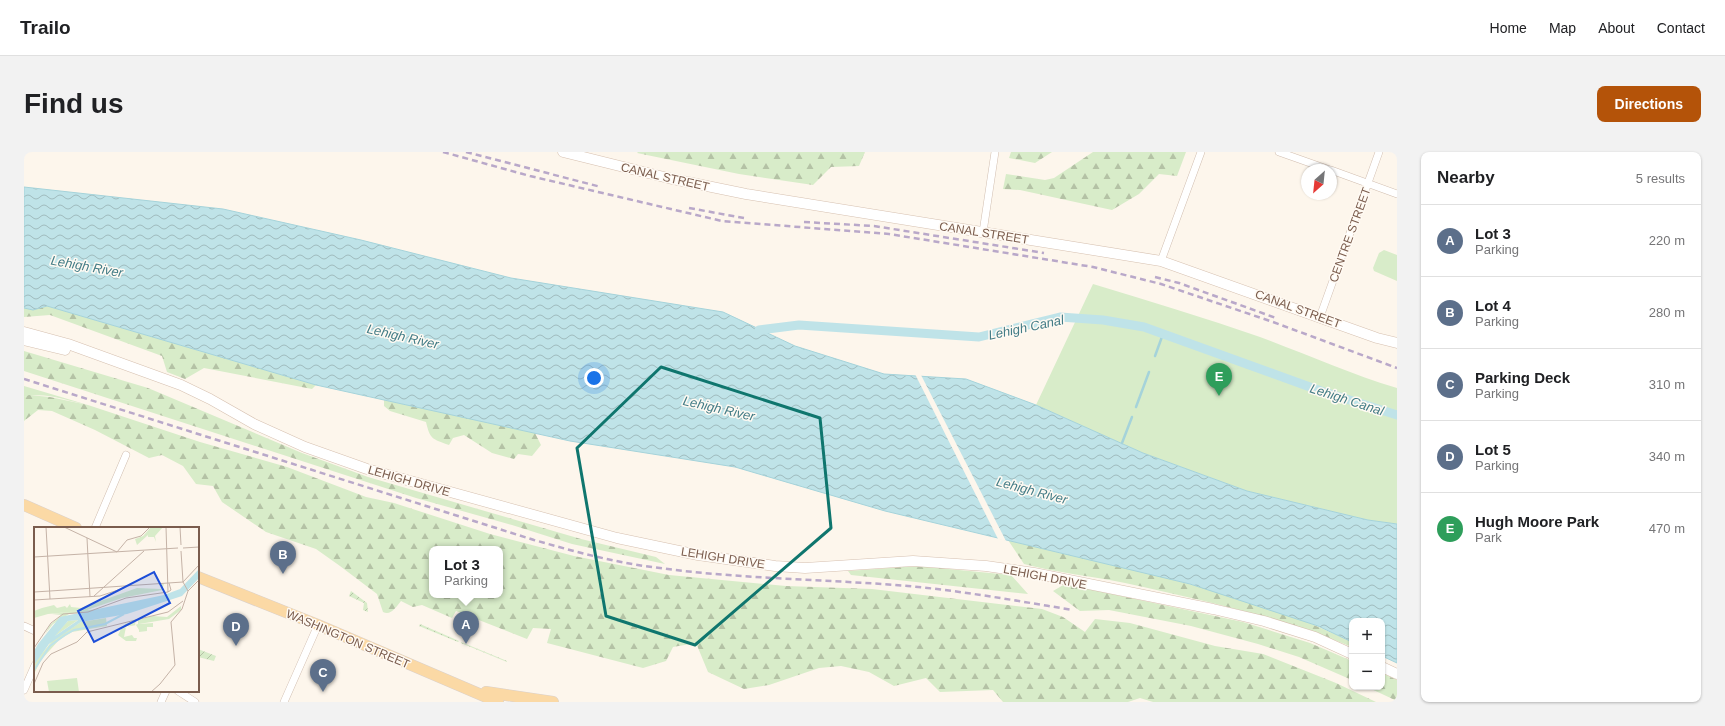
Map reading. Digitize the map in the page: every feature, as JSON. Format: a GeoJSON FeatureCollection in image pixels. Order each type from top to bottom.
{"type":"FeatureCollection","features":[{"type":"Feature","properties":{"kind":"main road"},"geometry":{"type":"LineString","coordinates":[[24,505],[74,527]]}},
{"type":"Feature","properties":{"kind":"main road","name":"WASHINGTON STREET"},"geometry":{"type":"LineString","coordinates":[[199,577],[318,625],[498,702]]}},
{"type":"Feature","properties":{"kind":"main road"},"geometry":{"type":"LineString","coordinates":[[470,690],[547,702]]}},
{"type":"Feature","properties":{"kind":"street","name":"CANAL STREET"},"geometry":{"type":"LineString","coordinates":[[563,152],[688,182],[746,194],[1161,260],[1397,343]]}},
{"type":"Feature","properties":{"kind":"street"},"geometry":{"type":"LineString","coordinates":[[983,232],[995,152]]}},
{"type":"Feature","properties":{"kind":"street"},"geometry":{"type":"LineString","coordinates":[[1161,260],[1201,152]]}},
{"type":"Feature","properties":{"kind":"street"},"geometry":{"type":"LineString","coordinates":[[1279,152],[1313,164]]}},
{"type":"Feature","properties":{"kind":"street","name":"CENTRE STREET"},"geometry":{"type":"LineString","coordinates":[[1320,317],[1379,152]]}},
{"type":"Feature","properties":{"kind":"street"},"geometry":{"type":"LineString","coordinates":[[1337,172],[1397,194]]}},
{"type":"Feature","properties":{"kind":"street","name":"LEHIGH DRIVE"},"geometry":{"type":"LineString","coordinates":[[24,332],[68,344],[181,385],[210,399],[254,424],[305,447],[367,469],[617,538],[698,555],[775,566],[805,568],[913,561],[986,566],[1028,572],[1213,609],[1315,637],[1349,653]]}},
{"type":"Feature","properties":{"kind":"street","name":"LEHIGH DRIVE"},"geometry":{"type":"LineString","coordinates":[[24,340],[116,362]]}},
{"type":"Feature","properties":{"kind":"street"},"geometry":{"type":"LineString","coordinates":[[95,527],[126,455]]}},
{"type":"Feature","properties":{"kind":"street"},"geometry":{"type":"LineString","coordinates":[[284,702],[318,625]]}},
{"type":"Feature","properties":{"kind":"street"},"geometry":{"type":"LineString","coordinates":[[24,626],[34,631]]}},
{"type":"Feature","properties":{"kind":"street"},"geometry":{"type":"LineString","coordinates":[[24,690],[34,667]]}},
{"type":"Feature","properties":{"kind":"street"},"geometry":{"type":"LineString","coordinates":[[1385,668],[1397,674]]}},
{"type":"Feature","properties":{"kind":"street"},"geometry":{"type":"LineString","coordinates":[[161,702],[166,692]]}},
{"type":"Feature","properties":{"kind":"street"},"geometry":{"type":"LineString","coordinates":[[180,692],[195,702]]}},
{"type":"Feature","properties":{"kind":"highlighted area"},"geometry":{"type":"Polygon","coordinates":[[[661,367],[820,418],[831,528],[695,645],[606,616],[577,448],[661,367]]]}},
{"type":"Feature","properties":{"kind":"green space"},"geometry":{"type":"Polygon","coordinates":[[[865,152],[859,166],[831,167],[813,185],[739,174],[637,153],[865,152]]]}},
{"type":"Feature","properties":{"kind":"green space"},"geometry":{"type":"Polygon","coordinates":[[[1011,152],[1052,152],[1035,163],[1009,158],[1011,152]]]}},
{"type":"Feature","properties":{"kind":"green space"},"geometry":{"type":"Polygon","coordinates":[[[1093,152],[1186,152],[1177,176],[1159,174],[1139,194],[1112,210],[1020,190],[1003,189],[1006,174],[1045,180],[1054,178],[1093,152]]]}},
{"type":"Feature","properties":{"kind":"green space"},"geometry":{"type":"Polygon","coordinates":[[[1384,250],[1397,255],[1397,281],[1374,271],[1373,268],[1379,253],[1384,250]]]}},
{"type":"Feature","properties":{"kind":"green space"},"geometry":{"type":"Polygon","coordinates":[[[1093,284],[1198,316],[1260,337],[1345,370],[1397,388],[1397,524],[1368,520],[1247,491],[1143,453],[1036,405],[1093,284]]]}},
{"type":"Feature","properties":{"kind":"green space"},"geometry":{"type":"Polygon","coordinates":[[[47,306],[316,385],[312,389],[204,368],[185,379],[167,372],[162,356],[50,315],[24,317],[24,308],[33,310],[47,306]]]}},
{"type":"Feature","properties":{"kind":"green space"},"geometry":{"type":"Polygon","coordinates":[[[24,351],[148,388],[302,453],[368,477],[581,539],[656,557],[665,564],[572,544],[512,525],[416,498],[24,371],[24,351]]]}},
{"type":"Feature","properties":{"kind":"green space"},"geometry":{"type":"Polygon","coordinates":[[[24,386],[88,405],[48,396],[31,395],[24,397],[24,386]]]}},
{"type":"Feature","properties":{"kind":"green space"},"geometry":{"type":"Polygon","coordinates":[[[29,395],[50,397],[88,405],[200,442],[287,467],[366,497],[394,503],[490,534],[574,556],[669,575],[786,586],[872,589],[1042,609],[1063,617],[1085,632],[1095,619],[1130,623],[1215,646],[1263,654],[1336,683],[1376,702],[1153,702],[1140,698],[1128,702],[1003,702],[993,690],[940,692],[926,678],[894,686],[869,672],[841,666],[819,668],[769,685],[744,689],[708,672],[696,643],[673,647],[666,661],[643,668],[547,643],[551,629],[533,628],[527,639],[456,611],[452,618],[422,605],[413,607],[401,601],[391,612],[386,613],[383,612],[377,594],[340,566],[316,549],[266,532],[222,502],[213,486],[196,484],[183,466],[162,455],[149,458],[95,430],[52,411],[38,410],[24,421],[24,397],[29,395]]]}},
{"type":"Feature","properties":{"kind":"green space"},"geometry":{"type":"Polygon","coordinates":[[[384,400],[535,433],[541,445],[532,456],[518,454],[514,459],[492,453],[464,435],[453,438],[449,445],[433,438],[429,432],[426,422],[390,411],[384,406],[384,400]]]}},
{"type":"Feature","properties":{"kind":"green space"},"geometry":{"type":"Polygon","coordinates":[[[1008,540],[1183,582],[1269,608],[1349,641],[1349,646],[1297,627],[1240,610],[1125,583],[1049,570],[1024,564],[1008,540]]]}},
{"type":"Feature","properties":{"kind":"green space"},"geometry":{"type":"Polygon","coordinates":[[[917,566],[1011,575],[1028,594],[851,575],[848,571],[917,566]]]}},
{"type":"Feature","properties":{"kind":"green space"},"geometry":{"type":"Polygon","coordinates":[[[1065,584],[1243,622],[1310,643],[1349,660],[1349,679],[1299,657],[1191,626],[1109,610],[1080,611],[1053,591],[1065,584]]]}},
{"type":"Feature","properties":{"kind":"green space"},"geometry":{"type":"Polygon","coordinates":[[[351,591],[367,603],[368,612],[363,610],[364,603],[349,596],[351,591]]]}},
{"type":"Feature","properties":{"kind":"green space"},"geometry":{"type":"Polygon","coordinates":[[[420,624],[459,641],[458,642],[419,626],[420,624]]]}},
{"type":"Feature","properties":{"kind":"green space"},"geometry":{"type":"Polygon","coordinates":[[[461,643],[507,661],[507,662],[461,643]]]}},
{"type":"Feature","properties":{"kind":"green space"},"geometry":{"type":"Polygon","coordinates":[[[199,649],[216,656],[214,661],[199,657],[199,649]]]}},
{"type":"Feature","properties":{"kind":"green space"},"geometry":{"type":"Polygon","coordinates":[[[1385,674],[1397,680],[1397,701],[1373,690],[1385,690],[1385,674]]]}},
{"type":"Feature","properties":{"kind":"water","name":"Lehigh River"},"geometry":{"type":"Polygon","coordinates":[[[24,187],[223,209],[361,240],[511,278],[723,312],[795,346],[884,374],[966,379],[1036,405],[1143,453],[1247,491],[1368,520],[1397,524],[1397,663],[1385,657],[1385,618],[1349,618],[1349,641],[1318,626],[1190,584],[885,511],[735,467],[570,441],[316,385],[47,306],[33,310],[24,308],[24,187]]]}},
{"type":"Feature","properties":{"kind":"pier"},"geometry":{"type":"Polygon","coordinates":[[[915,374],[921,375],[1006,541],[998,539],[915,374]]]}},
{"type":"Feature","properties":{"kind":"waterway","name":"Lehigh Canal"},"geometry":{"type":"LineString","coordinates":[[759,330],[799,325],[979,337],[1060,317],[1103,320],[1144,327],[1321,391],[1397,415]]}},
{"type":"Feature","properties":{"kind":"waterway"},"geometry":{"type":"LineString","coordinates":[[1155,356],[1163,334]]}},
{"type":"Feature","properties":{"kind":"waterway"},"geometry":{"type":"LineString","coordinates":[[1136,407],[1149,372]]}},
{"type":"Feature","properties":{"kind":"waterway"},"geometry":{"type":"LineString","coordinates":[[1122,443],[1132,417]]}},
{"type":"Feature","properties":{"kind":"railway"},"geometry":{"type":"LineString","coordinates":[[443,152],[530,176],[722,221],[889,234],[1093,267],[1161,284],[1273,322],[1397,368]]}},
{"type":"Feature","properties":{"kind":"railway"},"geometry":{"type":"LineString","coordinates":[[466,152],[601,187]]}},
{"type":"Feature","properties":{"kind":"railway"},"geometry":{"type":"LineString","coordinates":[[689,208],[744,218]]}},
{"type":"Feature","properties":{"kind":"railway"},"geometry":{"type":"LineString","coordinates":[[804,222],[874,226],[1044,253]]}},
{"type":"Feature","properties":{"kind":"railway"},"geometry":{"type":"LineString","coordinates":[[1155,277],[1179,283],[1276,318]]}},
{"type":"Feature","properties":{"kind":"railway"},"geometry":{"type":"LineString","coordinates":[[24,379],[534,540],[607,559],[637,565],[716,574],[929,588],[990,596],[1073,610]]}},
{"type":"Feature","properties":{"kind":"place","name":"Hugh Moore Park"},"geometry":{"type":"Point","coordinates":[1219,396]}},
{"type":"Feature","properties":{"kind":"place","name":"Lot 4"},"geometry":{"type":"Point","coordinates":[283,574]}},
{"type":"Feature","properties":{"kind":"place","name":"Lot 3"},"geometry":{"type":"Point","coordinates":[466,644]}},
{"type":"Feature","properties":{"kind":"place","name":"Lot 5"},"geometry":{"type":"Point","coordinates":[236,646]}},
{"type":"Feature","properties":{"kind":"place","name":"Parking Deck"},"geometry":{"type":"Point","coordinates":[323,692]}}]}
